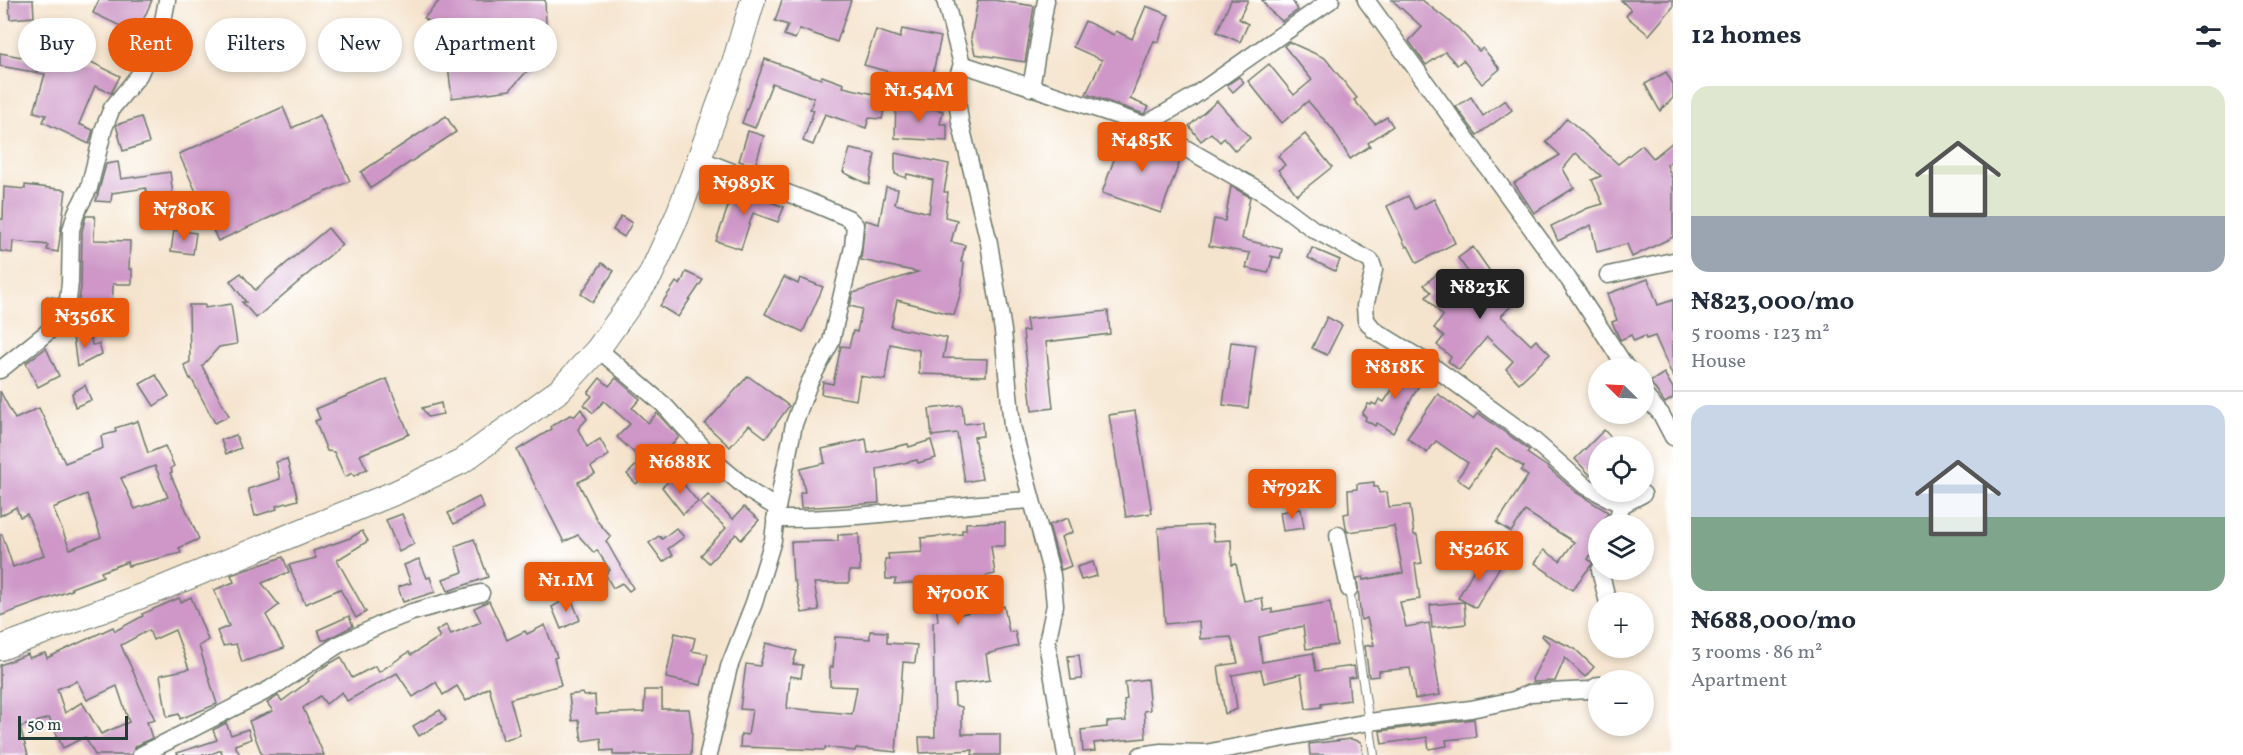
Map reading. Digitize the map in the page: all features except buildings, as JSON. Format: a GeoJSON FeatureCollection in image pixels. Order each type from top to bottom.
{"type":"FeatureCollection","features":[{"type":"Feature","properties":{"kind":"main road"},"geometry":{"type":"LineString","coordinates":[[0,648],[274,544],[398,492],[461,462],[560,390],[598,349],[650,276],[677,217],[699,159],[734,63],[753,0]]}},
{"type":"Feature","properties":{"kind":"street"},"geometry":{"type":"LineString","coordinates":[[0,370],[59,323],[67,310],[71,230],[76,213],[89,188],[104,128],[112,108],[140,75],[163,21],[167,0]]}},
{"type":"Feature","properties":{"kind":"street"},"geometry":{"type":"LineString","coordinates":[[945,0],[962,64],[957,79],[957,100],[989,243],[1003,331],[1012,426],[1052,575],[1054,605],[1047,643],[1065,755]]}},
{"type":"Feature","properties":{"kind":"street"},"geometry":{"type":"LineString","coordinates":[[1031,88],[1046,0]]}},
{"type":"Feature","properties":{"kind":"street"},"geometry":{"type":"LineString","coordinates":[[1145,125],[1191,98],[1332,0]]}},
{"type":"Feature","properties":{"kind":"street"},"geometry":{"type":"LineString","coordinates":[[1366,0],[1569,280],[1620,358]]}},
{"type":"Feature","properties":{"kind":"street"},"geometry":{"type":"LineString","coordinates":[[962,64],[1145,125],[1269,196],[1313,229],[1371,261],[1374,270],[1365,306],[1366,320],[1374,330],[1431,365],[1531,438],[1584,485],[1622,505]]}},
{"type":"Feature","properties":{"kind":"street"},"geometry":{"type":"LineString","coordinates":[[699,159],[755,179],[848,218],[855,225],[853,247],[831,342],[808,384],[794,424],[773,540],[754,603],[729,667],[708,755]]}},
{"type":"Feature","properties":{"kind":"street"},"geometry":{"type":"LineString","coordinates":[[1608,275],[1673,261]]}},
{"type":"Feature","properties":{"kind":"street"},"geometry":{"type":"LineString","coordinates":[[598,349],[664,405],[719,465],[776,514],[815,520],[1031,500]]}},
{"type":"Feature","properties":{"kind":"street"},"geometry":{"type":"LineString","coordinates":[[1654,401],[1667,411],[1673,437]]}},
{"type":"Feature","properties":{"kind":"street"},"geometry":{"type":"LineString","coordinates":[[1619,514],[1622,505],[1628,502]]}},
{"type":"Feature","properties":{"kind":"street"},"geometry":{"type":"LineString","coordinates":[[1338,535],[1349,589]]}},
{"type":"Feature","properties":{"kind":"street"},"geometry":{"type":"LineString","coordinates":[[141,755],[270,689],[338,645],[384,623],[412,612],[481,593]]}},
{"type":"Feature","properties":{"kind":"street"},"geometry":{"type":"LineString","coordinates":[[1141,755],[1161,752],[1205,753],[1369,722],[1425,716],[1514,700],[1530,693],[1588,690]]}},
{"type":"Feature","properties":{"kind":"lane"},"geometry":{"type":"LineString","coordinates":[[1349,589],[1374,755]]}}]}
